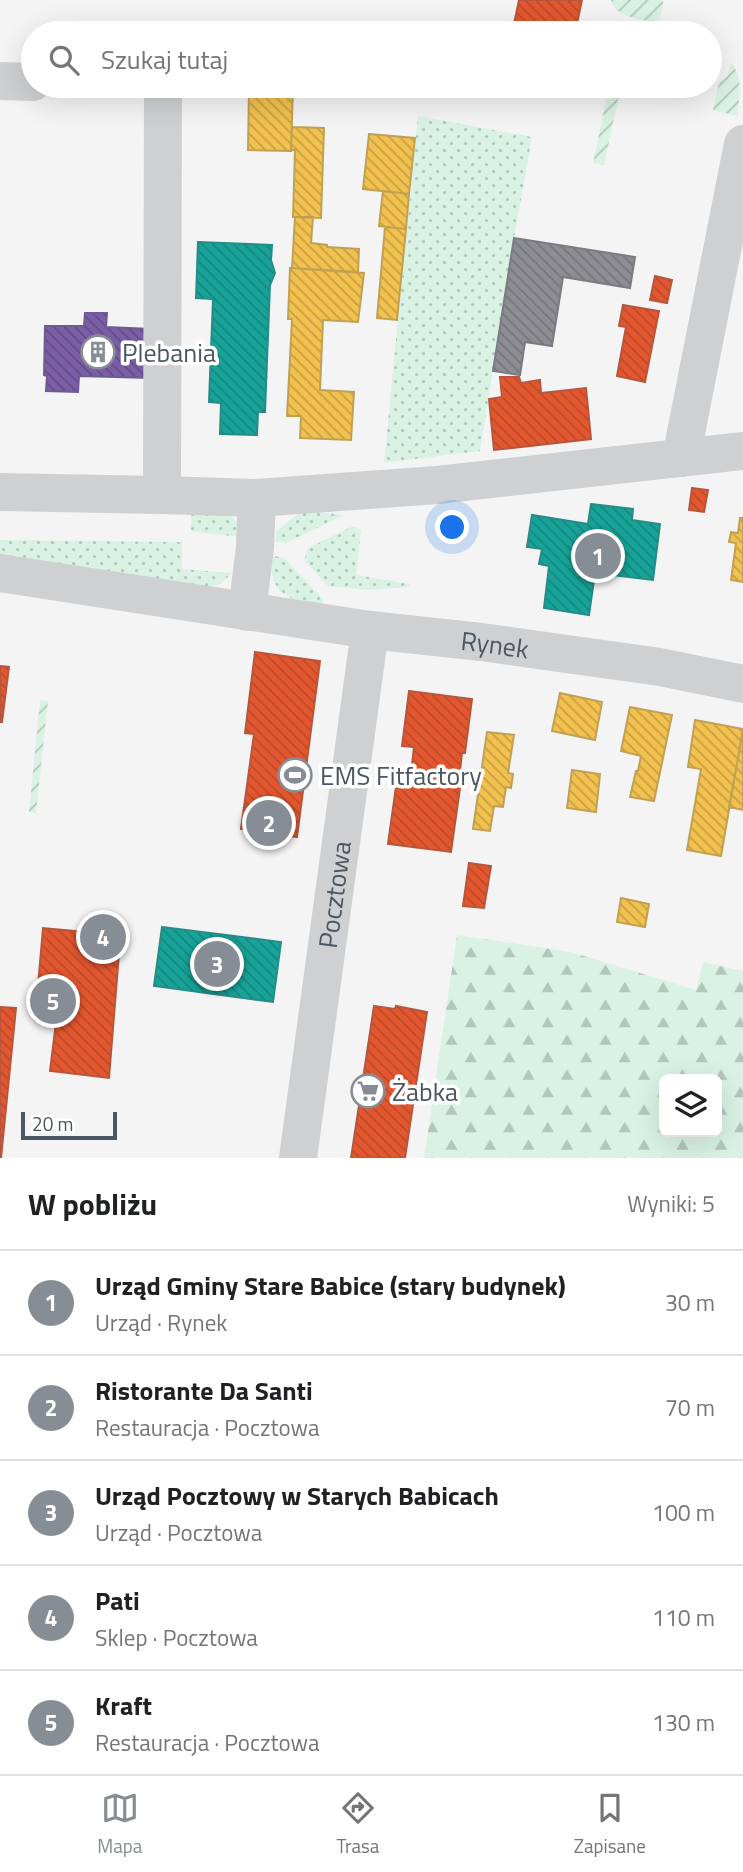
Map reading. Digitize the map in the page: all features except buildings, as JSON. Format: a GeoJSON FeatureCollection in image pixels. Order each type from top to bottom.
{"type":"FeatureCollection","features":[{"type":"Feature","properties":{"kind":"street"},"geometry":{"type":"LineString","coordinates":[[0,81],[21,82]]}},
{"type":"Feature","properties":{"kind":"street"},"geometry":{"type":"LineString","coordinates":[[162,495],[163,98]]}},
{"type":"Feature","properties":{"kind":"street"},"geometry":{"type":"LineString","coordinates":[[681,458],[743,144]]}},
{"type":"Feature","properties":{"kind":"street"},"geometry":{"type":"LineString","coordinates":[[0,492],[257,498],[437,485],[743,450]]}},
{"type":"Feature","properties":{"kind":"street"},"geometry":{"type":"LineString","coordinates":[[247,612],[255,547],[257,498]]}},
{"type":"Feature","properties":{"kind":"street","name":"Rynek"},"geometry":{"type":"LineString","coordinates":[[0,573],[370,630],[481,642],[660,667],[743,684]]}},
{"type":"Feature","properties":{"kind":"street","name":"Pocztowa"},"geometry":{"type":"LineString","coordinates":[[298,1158],[370,630]]}},
{"type":"Feature","properties":{"kind":"green space"},"geometry":{"type":"Polygon","coordinates":[[[611,0],[663,0],[659,19],[656,21],[622,14],[613,6],[611,0]]]}},
{"type":"Feature","properties":{"kind":"green space"},"geometry":{"type":"Polygon","coordinates":[[[731,63],[739,81],[737,116],[713,110],[716,98],[722,98],[722,80],[727,77],[731,63]]]}},
{"type":"Feature","properties":{"kind":"green space"},"geometry":{"type":"Polygon","coordinates":[[[607,98],[618,98],[604,165],[593,163],[607,98]]]}},
{"type":"Feature","properties":{"kind":"green space"},"geometry":{"type":"Polygon","coordinates":[[[418,116],[532,137],[480,451],[384,463],[418,116]]]}},
{"type":"Feature","properties":{"kind":"green space"},"geometry":{"type":"Polygon","coordinates":[[[191,506],[216,510],[231,516],[240,528],[240,537],[191,531],[191,506]]]}},
{"type":"Feature","properties":{"kind":"green space"},"geometry":{"type":"Polygon","coordinates":[[[309,511],[344,515],[286,543],[275,541],[277,531],[295,516],[309,511]]]}},
{"type":"Feature","properties":{"kind":"green space"},"geometry":{"type":"Polygon","coordinates":[[[351,527],[361,531],[356,575],[410,584],[407,587],[368,590],[328,586],[304,560],[308,548],[351,527]]]}},
{"type":"Feature","properties":{"kind":"green space"},"geometry":{"type":"Polygon","coordinates":[[[0,540],[182,542],[182,569],[231,573],[218,585],[200,588],[0,557],[0,540]]]}},
{"type":"Feature","properties":{"kind":"green space"},"geometry":{"type":"Polygon","coordinates":[[[272,556],[283,557],[323,599],[323,605],[299,601],[279,590],[272,574],[272,556]]]}},
{"type":"Feature","properties":{"kind":"green space"},"geometry":{"type":"Polygon","coordinates":[[[40,700],[48,701],[36,813],[29,812],[40,700]]]}},
{"type":"Feature","properties":{"kind":"green space"},"geometry":{"type":"Polygon","coordinates":[[[457,935],[571,952],[696,990],[703,962],[743,971],[743,1158],[424,1158],[457,935]]]}},
{"type":"Feature","properties":{"kind":"place","name":"Plebania"},"geometry":{"type":"Point","coordinates":[98,352]}},
{"type":"Feature","properties":{"kind":"place","name":"Urząd Gminy Stare Babice (stary budynek)"},"geometry":{"type":"Point","coordinates":[598,556]}},
{"type":"Feature","properties":{"kind":"place","name":"EMS Fitfactory"},"geometry":{"type":"Point","coordinates":[295,775]}},
{"type":"Feature","properties":{"kind":"place","name":"Ristorante Da Santi"},"geometry":{"type":"Point","coordinates":[269,823]}},
{"type":"Feature","properties":{"kind":"place","name":"Pati"},"geometry":{"type":"Point","coordinates":[103,937]}},
{"type":"Feature","properties":{"kind":"place","name":"Urząd Pocztowy w Starych Babicach"},"geometry":{"type":"Point","coordinates":[217,964]}},
{"type":"Feature","properties":{"kind":"place","name":"Kraft"},"geometry":{"type":"Point","coordinates":[53,1001]}},
{"type":"Feature","properties":{"kind":"place","name":"Żabka"},"geometry":{"type":"Point","coordinates":[368,1091]}}]}
